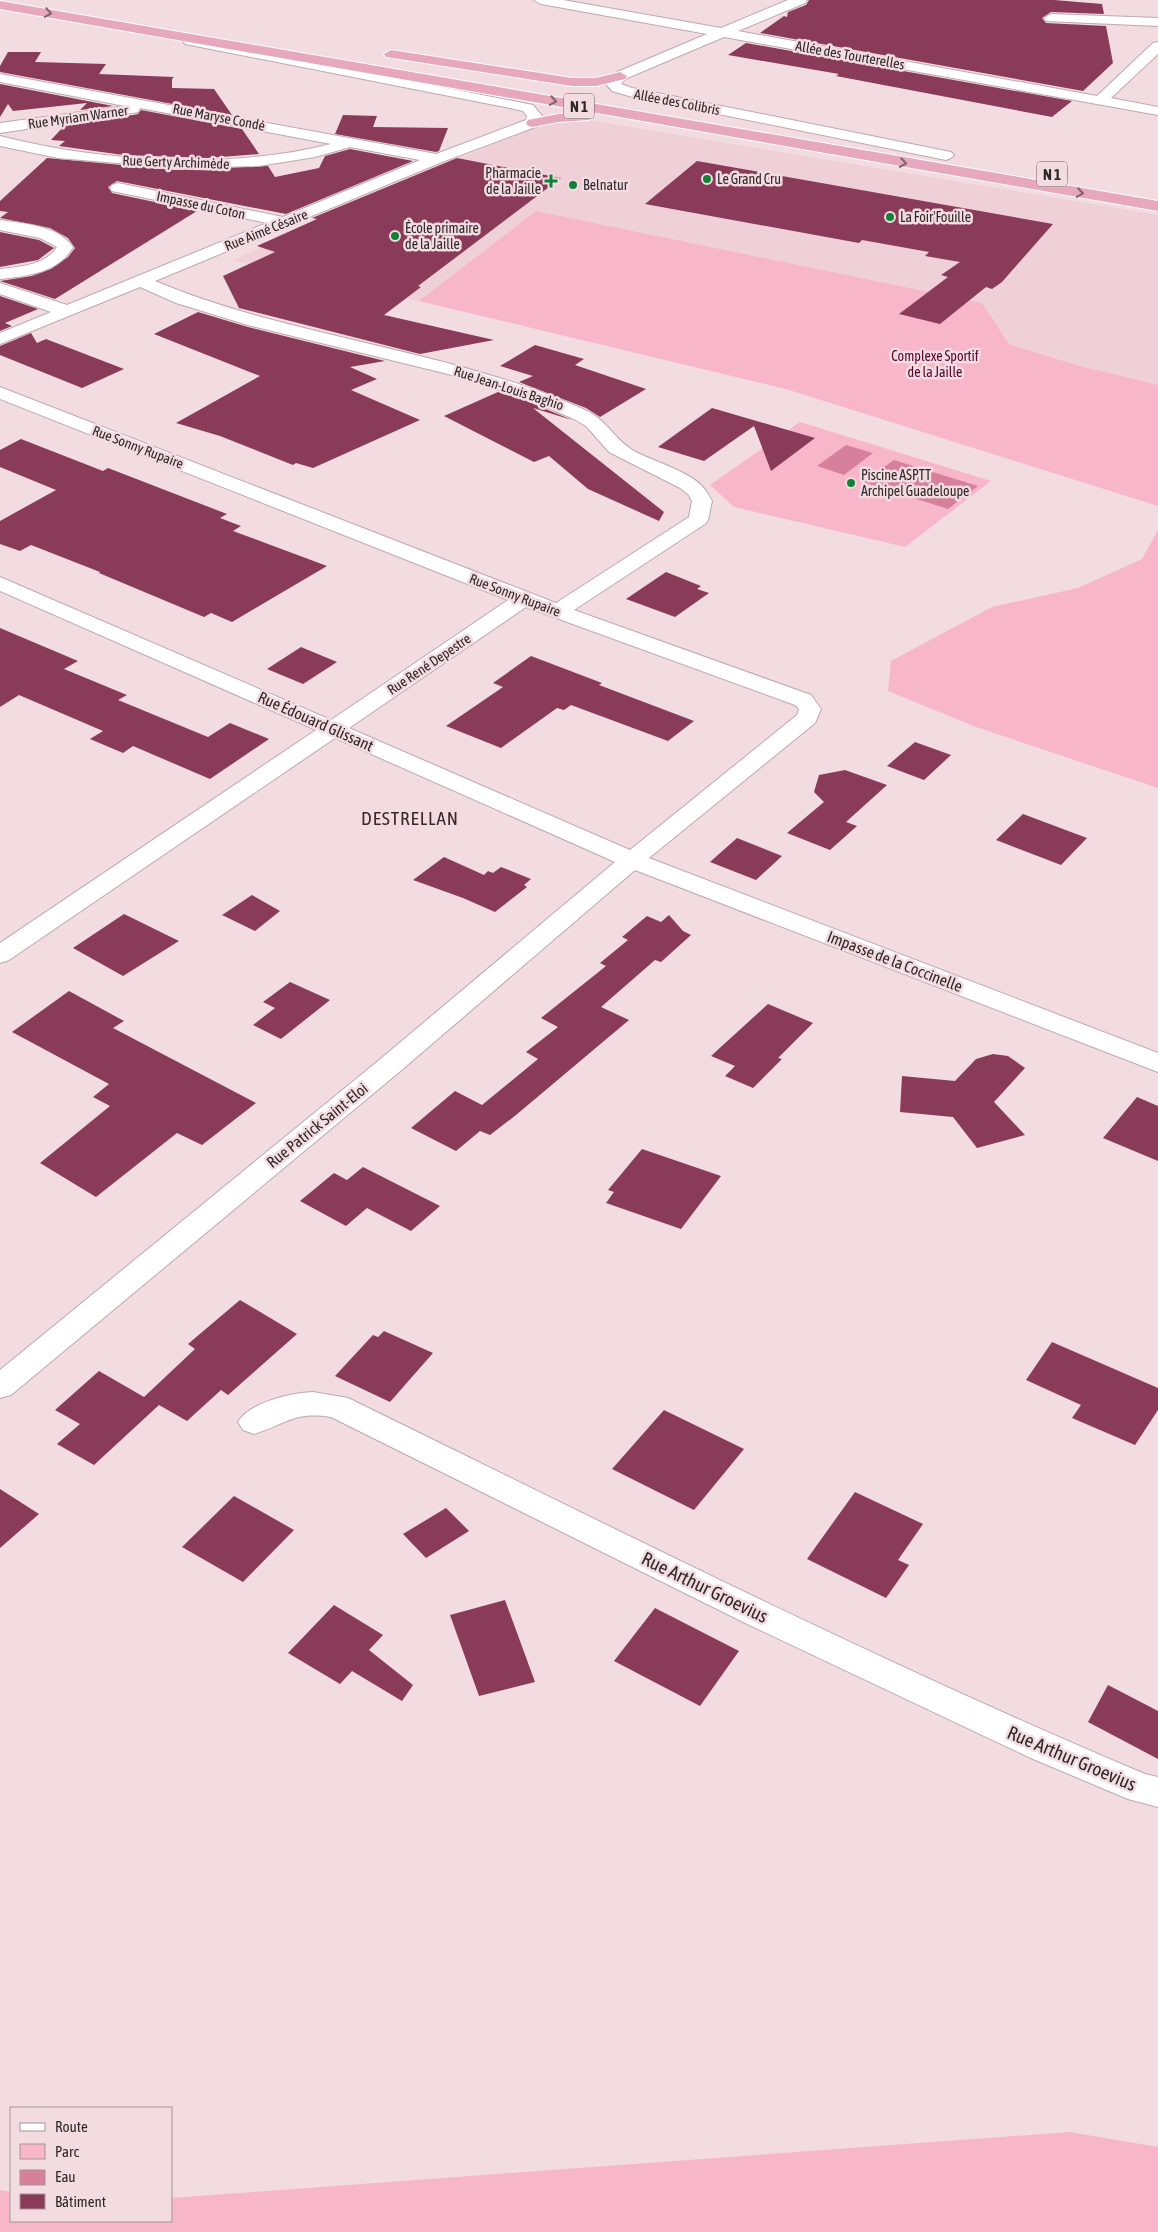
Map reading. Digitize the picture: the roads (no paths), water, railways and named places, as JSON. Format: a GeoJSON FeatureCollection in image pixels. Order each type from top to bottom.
{"type":"FeatureCollection","features":[{"type":"Feature","properties":{"kind":"highway","name":"N 1"},"geometry":{"type":"LineString","coordinates":[[48,0],[1158,191]]}},
{"type":"Feature","properties":{"kind":"highway","name":"N 1"},"geometry":{"type":"LineString","coordinates":[[0,5],[1158,206]]}},
{"type":"Feature","properties":{"kind":"highway"},"geometry":{"type":"LineString","coordinates":[[234,33],[280,39]]}},
{"type":"Feature","properties":{"kind":"highway"},"geometry":{"type":"LineString","coordinates":[[373,52],[572,82],[596,82],[620,76]]}},
{"type":"Feature","properties":{"kind":"highway"},"geometry":{"type":"LineString","coordinates":[[533,123],[558,118],[590,118],[747,143],[870,157]]}},
{"type":"Feature","properties":{"kind":"street","name":"Allée des Tourterelles"},"geometry":{"type":"LineString","coordinates":[[541,0],[1158,111]]}},
{"type":"Feature","properties":{"kind":"street","name":"Allée des Colibris"},"geometry":{"type":"LineString","coordinates":[[800,0],[620,76],[613,84],[629,92],[946,155]]}},
{"type":"Feature","properties":{"kind":"street"},"geometry":{"type":"LineString","coordinates":[[1051,18],[1158,22]]}},
{"type":"Feature","properties":{"kind":"street"},"geometry":{"type":"LineString","coordinates":[[128,27],[243,52],[522,106],[534,113],[533,123]]}},
{"type":"Feature","properties":{"kind":"street"},"geometry":{"type":"LineString","coordinates":[[1100,101],[1158,46]]}},
{"type":"Feature","properties":{"kind":"street","name":"Rue Maryse Condé"},"geometry":{"type":"LineString","coordinates":[[0,78],[437,159]]}},
{"type":"Feature","properties":{"kind":"street","name":"Rue Myriam Warner"},"geometry":{"type":"LineString","coordinates":[[0,128],[157,106]]}},
{"type":"Feature","properties":{"kind":"street","name":"Rue Aimé Césaire"},"geometry":{"type":"LineString","coordinates":[[0,339],[66,310],[437,159],[533,123]]}},
{"type":"Feature","properties":{"kind":"street","name":"Rue Gerty Archimède"},"geometry":{"type":"LineString","coordinates":[[0,141],[60,155],[160,163],[218,164],[255,164],[287,159],[352,143]]}},
{"type":"Feature","properties":{"kind":"street","name":"Impasse du Coton"},"geometry":{"type":"LineString","coordinates":[[118,188],[285,222]]}},
{"type":"Feature","properties":{"kind":"street"},"geometry":{"type":"LineString","coordinates":[[0,225],[52,236],[63,242],[65,247],[63,252],[51,262],[24,270],[0,274]]}},
{"type":"Feature","properties":{"kind":"street","name":"Rue Jean-Louis Baghio"},"geometry":{"type":"LineString","coordinates":[[139,281],[182,299],[254,322],[454,370],[565,406],[593,422],[616,448],[688,484],[695,490],[702,501],[698,520],[558,611]]}},
{"type":"Feature","properties":{"kind":"street"},"geometry":{"type":"LineString","coordinates":[[0,288],[66,310]]}},
{"type":"Feature","properties":{"kind":"street","name":"Rue Sonny Rupaire"},"geometry":{"type":"LineString","coordinates":[[0,393],[524,599],[803,700],[810,709],[807,718],[747,769],[632,860]]}},
{"type":"Feature","properties":{"kind":"street","name":"Rue Édouard Glissant"},"geometry":{"type":"LineString","coordinates":[[0,583],[632,860]]}},
{"type":"Feature","properties":{"kind":"street","name":"Rue René Depestre"},"geometry":{"type":"LineString","coordinates":[[333,728],[524,599]]}},
{"type":"Feature","properties":{"kind":"street"},"geometry":{"type":"LineString","coordinates":[[0,955],[333,728]]}},
{"type":"Feature","properties":{"kind":"street","name":"Impasse de la Coccinelle"},"geometry":{"type":"LineString","coordinates":[[632,860],[1158,1062]]}},
{"type":"Feature","properties":{"kind":"street","name":"Rue Patrick Saint-Eloi"},"geometry":{"type":"LineString","coordinates":[[0,1387],[381,1073],[632,860]]}},
{"type":"Feature","properties":{"kind":"street","name":"Rue Arthur Groevius"},"geometry":{"type":"LineString","coordinates":[[254,1422],[284,1407],[312,1402],[337,1406],[755,1612],[1046,1748],[1141,1788],[1158,1792]]}},
{"type":"Feature","properties":{"kind":"water"},"geometry":{"type":"Polygon","coordinates":[[[846,445],[873,453],[844,475],[817,466],[846,445]]]}},
{"type":"Feature","properties":{"kind":"water"},"geometry":{"type":"Polygon","coordinates":[[[894,460],[978,486],[948,509],[863,482],[894,460]]]}},
{"type":"Feature","properties":{"kind":"place","name":"Le Grand Cru"},"geometry":{"type":"Point","coordinates":[707,179]}},
{"type":"Feature","properties":{"kind":"place","name":"Pharmacie de la Jaille"},"geometry":{"type":"Point","coordinates":[551,181]}},
{"type":"Feature","properties":{"kind":"place","name":"Belnatur"},"geometry":{"type":"Point","coordinates":[573,185]}},
{"type":"Feature","properties":{"kind":"place","name":"La Foir'Fouille"},"geometry":{"type":"Point","coordinates":[890,217]}},
{"type":"Feature","properties":{"kind":"place","name":"École primaire de la Jaille"},"geometry":{"type":"Point","coordinates":[395,236]}},
{"type":"Feature","properties":{"kind":"place","name":"Piscine ASPTT Archipel Guadeloupe"},"geometry":{"type":"Point","coordinates":[851,483]}},
{"type":"Feature","properties":{"kind":"district","name":"DESTRELLAN"},"geometry":{"type":"Point","coordinates":[410,818]}},
{"type":"Feature","properties":{"kind":"park label","name":"Complexe Sportif de la Jaille"},"geometry":{"type":"Point","coordinates":[935,364]}}]}
